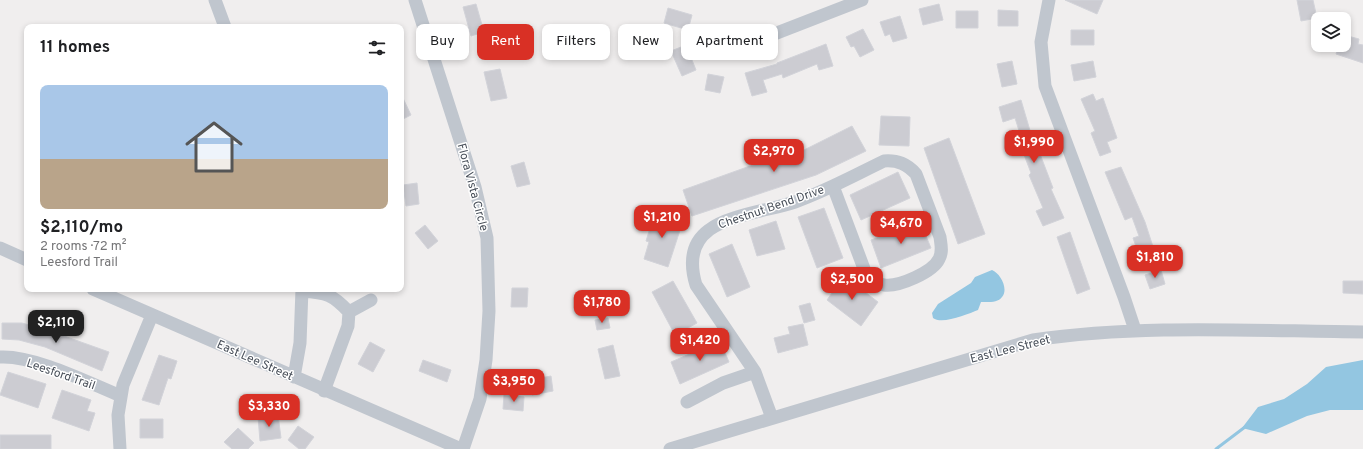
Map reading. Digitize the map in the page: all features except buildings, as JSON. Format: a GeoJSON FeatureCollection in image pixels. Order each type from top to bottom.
{"type":"FeatureCollection","features":[{"type":"Feature","properties":{"kind":"street"},"geometry":{"type":"LineString","coordinates":[[215,0],[224,24]]}},
{"type":"Feature","properties":{"kind":"street","name":"Flora Vista Circle"},"geometry":{"type":"LineString","coordinates":[[415,0],[475,187],[487,238],[489,311],[486,360],[480,398],[462,449]]}},
{"type":"Feature","properties":{"kind":"street"},"geometry":{"type":"LineString","coordinates":[[778,32],[862,0]]}},
{"type":"Feature","properties":{"kind":"street"},"geometry":{"type":"LineString","coordinates":[[1049,0],[1041,42],[1045,86],[1124,296],[1135,330]]}},
{"type":"Feature","properties":{"kind":"street","name":"Chestnut Bend Drive"},"geometry":{"type":"LineString","coordinates":[[772,418],[755,372],[696,285],[692,271],[692,255],[699,240],[708,230],[721,222],[796,202],[884,161],[901,162],[916,174],[922,188],[940,237],[942,248],[940,257],[936,265],[927,272],[894,284],[884,285],[874,282],[866,274],[833,186]]}},
{"type":"Feature","properties":{"kind":"street"},"geometry":{"type":"LineString","coordinates":[[0,248],[24,259]]}},
{"type":"Feature","properties":{"kind":"street","name":"East Lee Street"},"geometry":{"type":"LineString","coordinates":[[100,292],[324,391],[462,449]]}},
{"type":"Feature","properties":{"kind":"street"},"geometry":{"type":"LineString","coordinates":[[294,377],[300,343],[302,292]]}},
{"type":"Feature","properties":{"kind":"street"},"geometry":{"type":"LineString","coordinates":[[324,292],[340,303],[349,312],[348,326],[324,391]]}},
{"type":"Feature","properties":{"kind":"street"},"geometry":{"type":"LineString","coordinates":[[349,312],[371,300]]}},
{"type":"Feature","properties":{"kind":"street"},"geometry":{"type":"LineString","coordinates":[[120,449],[118,415],[123,385],[152,315]]}},
{"type":"Feature","properties":{"kind":"street","name":"East Lee Street"},"geometry":{"type":"LineString","coordinates":[[670,449],[1033,340],[1066,335],[1135,330],[1363,332]]}},
{"type":"Feature","properties":{"kind":"street","name":"Leesford Trail"},"geometry":{"type":"LineString","coordinates":[[0,357],[38,363],[122,396]]}},
{"type":"Feature","properties":{"kind":"street"},"geometry":{"type":"LineString","coordinates":[[687,402],[723,383],[755,372]]}},
{"type":"Feature","properties":{"kind":"water"},"geometry":{"type":"Polygon","coordinates":[[[992,270],[998,274],[1003,282],[1005,290],[1000,299],[993,302],[981,302],[978,310],[949,320],[937,320],[933,318],[932,313],[938,304],[971,283],[975,277],[992,270]]]}},
{"type":"Feature","properties":{"kind":"water"},"geometry":{"type":"Polygon","coordinates":[[[1363,360],[1363,410],[1330,410],[1307,416],[1266,434],[1242,428],[1258,407],[1284,399],[1307,384],[1326,367],[1363,360]]]}},
{"type":"Feature","properties":{"kind":"waterway"},"geometry":{"type":"LineString","coordinates":[[1216,449],[1245,427]]}}]}
